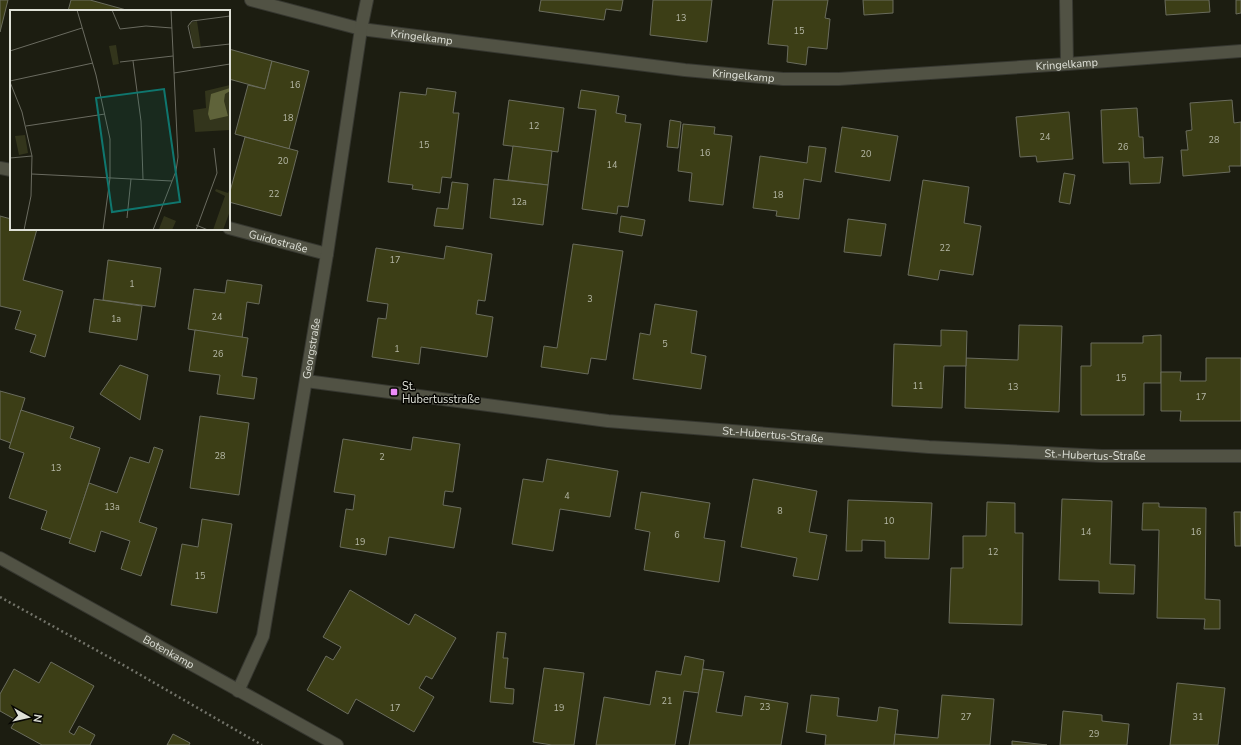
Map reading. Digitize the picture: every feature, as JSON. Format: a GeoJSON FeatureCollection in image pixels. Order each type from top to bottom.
{"type":"FeatureCollection","features":[{"type":"Feature","properties":{"kind":"street","name":"Kringelkamp"},"geometry":{"type":"LineString","coordinates":[[251,0],[361,30],[685,70],[783,79],[839,79],[1241,51]]}},
{"type":"Feature","properties":{"kind":"street","name":"Georgstraße"},"geometry":{"type":"LineString","coordinates":[[238,691],[263,636],[327,254],[361,30],[367,0]]}},
{"type":"Feature","properties":{"kind":"street"},"geometry":{"type":"LineString","coordinates":[[1066,0],[1067,64]]}},
{"type":"Feature","properties":{"kind":"street"},"geometry":{"type":"LineString","coordinates":[[0,168],[10,170]]}},
{"type":"Feature","properties":{"kind":"street","name":"Guidostraße"},"geometry":{"type":"LineString","coordinates":[[230,228],[327,254]]}},
{"type":"Feature","properties":{"kind":"street","name":"St.-Hubertus-Straße"},"geometry":{"type":"LineString","coordinates":[[306,382],[394,392],[608,421],[929,447],[1102,456],[1241,456]]}},
{"type":"Feature","properties":{"kind":"street","name":"Botenkamp"},"geometry":{"type":"LineString","coordinates":[[0,558],[337,745]]}},
{"type":"Feature","properties":{"kind":"path"},"geometry":{"type":"LineString","coordinates":[[0,597],[118,662],[262,745]]}},
{"type":"Feature","properties":{"kind":"building"},"geometry":{"type":"Polygon","coordinates":[[[0,0],[8,0],[0,32],[0,0]]]}},
{"type":"Feature","properties":{"kind":"building"},"geometry":{"type":"Polygon","coordinates":[[[71,0],[90,0],[126,10],[68,10],[71,0]]]}},
{"type":"Feature","properties":{"kind":"building"},"geometry":{"type":"Polygon","coordinates":[[[541,0],[623,0],[621,11],[606,9],[604,20],[539,11],[541,0]]]}},
{"type":"Feature","properties":{"kind":"building"},"geometry":{"type":"Polygon","coordinates":[[[653,0],[712,0],[707,42],[650,35],[653,0]]]}},
{"type":"Feature","properties":{"kind":"building"},"geometry":{"type":"Polygon","coordinates":[[[773,0],[828,0],[825,18],[830,19],[827,49],[808,47],[806,65],[787,62],[788,46],[768,44],[773,0]]]}},
{"type":"Feature","properties":{"kind":"building"},"geometry":{"type":"Polygon","coordinates":[[[863,0],[893,0],[893,13],[864,15],[863,0]]]}},
{"type":"Feature","properties":{"kind":"building"},"geometry":{"type":"Polygon","coordinates":[[[1165,0],[1209,0],[1210,12],[1166,15],[1165,0]]]}},
{"type":"Feature","properties":{"kind":"building"},"geometry":{"type":"Polygon","coordinates":[[[1236,0],[1241,0],[1241,13],[1236,14],[1236,0]]]}},
{"type":"Feature","properties":{"kind":"building"},"geometry":{"type":"Polygon","coordinates":[[[230,49],[272,61],[265,89],[230,79],[230,49]]]}},
{"type":"Feature","properties":{"kind":"building"},"geometry":{"type":"Polygon","coordinates":[[[272,61],[309,71],[289,149],[235,134],[248,85],[265,89],[272,61]]]}},
{"type":"Feature","properties":{"kind":"building"},"geometry":{"type":"Polygon","coordinates":[[[427,88],[456,92],[453,113],[459,113],[451,178],[442,177],[440,193],[412,189],[413,185],[388,182],[400,92],[426,95],[427,88]]]}},
{"type":"Feature","properties":{"kind":"building"},"geometry":{"type":"Polygon","coordinates":[[[581,90],[619,96],[616,113],[626,115],[625,122],[641,124],[628,207],[618,206],[617,214],[582,209],[596,110],[578,108],[581,90]]]}},
{"type":"Feature","properties":{"kind":"building"},"geometry":{"type":"Polygon","coordinates":[[[509,100],[564,108],[558,152],[503,145],[509,100]]]}},
{"type":"Feature","properties":{"kind":"building"},"geometry":{"type":"Polygon","coordinates":[[[1232,100],[1234,123],[1241,122],[1241,166],[1229,166],[1230,172],[1183,176],[1181,150],[1188,150],[1186,131],[1192,130],[1190,103],[1232,100]]]}},
{"type":"Feature","properties":{"kind":"building"},"geometry":{"type":"Polygon","coordinates":[[[1137,108],[1139,137],[1143,137],[1144,158],[1163,157],[1160,183],[1130,184],[1129,162],[1103,163],[1101,110],[1137,108]]]}},
{"type":"Feature","properties":{"kind":"building"},"geometry":{"type":"Polygon","coordinates":[[[1069,112],[1073,159],[1037,162],[1036,156],[1020,157],[1016,117],[1069,112]]]}},
{"type":"Feature","properties":{"kind":"building"},"geometry":{"type":"Polygon","coordinates":[[[670,120],[681,122],[678,148],[667,147],[670,120]]]}},
{"type":"Feature","properties":{"kind":"building"},"geometry":{"type":"Polygon","coordinates":[[[683,124],[715,127],[714,134],[732,136],[723,205],[689,201],[692,173],[678,171],[683,124]]]}},
{"type":"Feature","properties":{"kind":"building"},"geometry":{"type":"Polygon","coordinates":[[[842,127],[898,136],[890,181],[835,172],[842,127]]]}},
{"type":"Feature","properties":{"kind":"building"},"geometry":{"type":"Polygon","coordinates":[[[245,137],[298,151],[281,216],[230,202],[230,191],[245,137]]]}},
{"type":"Feature","properties":{"kind":"building"},"geometry":{"type":"Polygon","coordinates":[[[513,146],[552,151],[548,185],[508,180],[513,146]]]}},
{"type":"Feature","properties":{"kind":"building"},"geometry":{"type":"Polygon","coordinates":[[[809,146],[826,148],[821,182],[804,179],[799,219],[776,216],[777,211],[753,208],[760,156],[807,163],[809,146]]]}},
{"type":"Feature","properties":{"kind":"building"},"geometry":{"type":"Polygon","coordinates":[[[1064,173],[1075,175],[1070,204],[1059,202],[1064,173]]]}},
{"type":"Feature","properties":{"kind":"building"},"geometry":{"type":"Polygon","coordinates":[[[494,179],[548,185],[543,225],[490,218],[494,179]]]}},
{"type":"Feature","properties":{"kind":"building"},"geometry":{"type":"Polygon","coordinates":[[[923,180],[969,187],[964,223],[981,226],[973,275],[940,270],[938,280],[908,275],[923,180]]]}},
{"type":"Feature","properties":{"kind":"building"},"geometry":{"type":"Polygon","coordinates":[[[452,182],[468,184],[463,229],[434,226],[437,208],[448,209],[452,182]]]}},
{"type":"Feature","properties":{"kind":"building"},"geometry":{"type":"Polygon","coordinates":[[[0,216],[10,219],[10,230],[37,230],[23,280],[63,291],[45,357],[30,352],[36,335],[15,329],[21,311],[0,306],[0,216]]]}},
{"type":"Feature","properties":{"kind":"building"},"geometry":{"type":"Polygon","coordinates":[[[621,216],[645,220],[642,236],[619,232],[621,216]]]}},
{"type":"Feature","properties":{"kind":"building"},"geometry":{"type":"Polygon","coordinates":[[[848,219],[886,224],[881,256],[844,252],[848,219]]]}},
{"type":"Feature","properties":{"kind":"building"},"geometry":{"type":"Polygon","coordinates":[[[573,244],[623,251],[606,360],[591,358],[588,374],[541,367],[544,346],[557,348],[573,244]]]}},
{"type":"Feature","properties":{"kind":"building"},"geometry":{"type":"Polygon","coordinates":[[[446,246],[492,254],[485,301],[478,300],[476,314],[493,317],[487,357],[421,347],[419,364],[372,357],[378,318],[386,319],[388,304],[367,301],[376,248],[444,259],[446,246]]]}},
{"type":"Feature","properties":{"kind":"building"},"geometry":{"type":"Polygon","coordinates":[[[108,260],[161,268],[155,307],[103,300],[108,260]]]}},
{"type":"Feature","properties":{"kind":"building"},"geometry":{"type":"Polygon","coordinates":[[[227,280],[262,285],[259,304],[247,302],[242,338],[188,329],[194,289],[225,293],[227,280]]]}},
{"type":"Feature","properties":{"kind":"building"},"geometry":{"type":"Polygon","coordinates":[[[94,299],[142,306],[137,340],[89,332],[94,299]]]}},
{"type":"Feature","properties":{"kind":"building"},"geometry":{"type":"Polygon","coordinates":[[[655,304],[697,311],[691,353],[706,356],[701,389],[633,379],[640,333],[650,335],[655,304]]]}},
{"type":"Feature","properties":{"kind":"building"},"geometry":{"type":"Polygon","coordinates":[[[1019,325],[1062,326],[1059,412],[965,408],[966,358],[1018,360],[1019,325]]]}},
{"type":"Feature","properties":{"kind":"building"},"geometry":{"type":"Polygon","coordinates":[[[195,330],[248,338],[242,376],[257,378],[254,399],[217,394],[220,375],[189,371],[195,330]]]}},
{"type":"Feature","properties":{"kind":"building"},"geometry":{"type":"Polygon","coordinates":[[[941,330],[967,331],[966,366],[944,366],[942,408],[892,406],[894,344],[941,346],[941,330]]]}},
{"type":"Feature","properties":{"kind":"building"},"geometry":{"type":"Polygon","coordinates":[[[1161,335],[1161,383],[1144,383],[1144,415],[1081,415],[1081,366],[1091,366],[1091,343],[1143,343],[1143,336],[1161,335]]]}},
{"type":"Feature","properties":{"kind":"building"},"geometry":{"type":"Polygon","coordinates":[[[1206,358],[1241,358],[1241,421],[1180,421],[1181,411],[1161,411],[1161,372],[1181,372],[1180,381],[1206,381],[1206,358]]]}},
{"type":"Feature","properties":{"kind":"building"},"geometry":{"type":"Polygon","coordinates":[[[120,365],[148,375],[140,420],[100,394],[120,365]]]}},
{"type":"Feature","properties":{"kind":"building"},"geometry":{"type":"Polygon","coordinates":[[[0,391],[25,398],[11,443],[0,439],[0,391]]]}},
{"type":"Feature","properties":{"kind":"building"},"geometry":{"type":"Polygon","coordinates":[[[21,410],[74,427],[70,438],[100,448],[71,539],[41,529],[47,511],[9,498],[24,453],[9,448],[21,410]]]}},
{"type":"Feature","properties":{"kind":"building"},"geometry":{"type":"Polygon","coordinates":[[[200,416],[249,423],[239,495],[190,488],[200,416]]]}},
{"type":"Feature","properties":{"kind":"building"},"geometry":{"type":"Polygon","coordinates":[[[413,437],[460,444],[453,492],[445,491],[443,505],[461,508],[454,548],[389,537],[386,555],[340,547],[346,509],[353,510],[355,495],[334,492],[343,439],[411,450],[413,437]]]}},
{"type":"Feature","properties":{"kind":"building"},"geometry":{"type":"Polygon","coordinates":[[[154,447],[163,450],[139,522],[157,528],[141,576],[121,569],[130,541],[101,531],[95,552],[69,543],[89,483],[117,493],[130,457],[149,463],[154,447]]]}},
{"type":"Feature","properties":{"kind":"building"},"geometry":{"type":"Polygon","coordinates":[[[547,459],[618,471],[610,517],[560,509],[553,551],[512,544],[523,479],[543,482],[547,459]]]}},
{"type":"Feature","properties":{"kind":"building"},"geometry":{"type":"Polygon","coordinates":[[[753,479],[817,491],[809,532],[827,535],[818,580],[793,576],[797,558],[741,547],[753,479]]]}},
{"type":"Feature","properties":{"kind":"building"},"geometry":{"type":"Polygon","coordinates":[[[641,492],[710,503],[704,538],[725,541],[719,582],[644,570],[650,532],[635,529],[641,492]]]}},
{"type":"Feature","properties":{"kind":"building"},"geometry":{"type":"Polygon","coordinates":[[[1062,499],[1112,501],[1110,564],[1135,565],[1134,594],[1099,593],[1099,581],[1059,580],[1062,499]]]}},
{"type":"Feature","properties":{"kind":"building"},"geometry":{"type":"Polygon","coordinates":[[[848,500],[932,503],[929,559],[885,558],[885,541],[862,540],[862,551],[846,551],[848,500]]]}},
{"type":"Feature","properties":{"kind":"building"},"geometry":{"type":"Polygon","coordinates":[[[987,502],[1015,503],[1015,533],[1023,533],[1022,625],[949,623],[951,568],[963,568],[963,536],[986,536],[987,502]]]}},
{"type":"Feature","properties":{"kind":"building"},"geometry":{"type":"Polygon","coordinates":[[[1143,503],[1159,503],[1159,507],[1206,508],[1205,599],[1220,600],[1220,629],[1204,629],[1205,619],[1157,618],[1159,530],[1142,530],[1143,503]]]}},
{"type":"Feature","properties":{"kind":"building"},"geometry":{"type":"Polygon","coordinates":[[[1234,512],[1241,512],[1241,546],[1235,546],[1234,512]]]}},
{"type":"Feature","properties":{"kind":"building"},"geometry":{"type":"Polygon","coordinates":[[[202,519],[232,524],[217,613],[171,605],[182,544],[198,547],[202,519]]]}},
{"type":"Feature","properties":{"kind":"building"},"geometry":{"type":"Polygon","coordinates":[[[350,590],[409,625],[415,614],[456,638],[432,679],[426,676],[419,688],[434,697],[414,732],[356,699],[348,714],[307,690],[326,656],[333,660],[341,647],[323,637],[350,590]]]}},
{"type":"Feature","properties":{"kind":"building"},"geometry":{"type":"Polygon","coordinates":[[[497,632],[506,633],[503,658],[508,658],[505,688],[514,689],[513,704],[490,702],[497,632]]]}},
{"type":"Feature","properties":{"kind":"building"},"geometry":{"type":"Polygon","coordinates":[[[685,656],[704,660],[699,693],[684,691],[675,745],[596,745],[604,697],[650,705],[656,671],[681,675],[685,656]]]}},
{"type":"Feature","properties":{"kind":"building"},"geometry":{"type":"Polygon","coordinates":[[[51,662],[94,686],[69,732],[74,735],[79,726],[95,735],[90,745],[42,745],[11,728],[16,720],[0,711],[0,694],[14,669],[39,683],[51,662]]]}},
{"type":"Feature","properties":{"kind":"building"},"geometry":{"type":"Polygon","coordinates":[[[544,668],[584,673],[574,745],[552,745],[533,742],[544,668]]]}},
{"type":"Feature","properties":{"kind":"building"},"geometry":{"type":"Polygon","coordinates":[[[703,669],[724,672],[716,712],[742,716],[745,696],[788,703],[781,745],[689,745],[703,669]]]}},
{"type":"Feature","properties":{"kind":"building"},"geometry":{"type":"Polygon","coordinates":[[[1177,683],[1225,688],[1218,745],[1170,745],[1177,683]]]}},
{"type":"Feature","properties":{"kind":"building"},"geometry":{"type":"Polygon","coordinates":[[[811,695],[839,698],[837,716],[877,721],[879,707],[898,710],[894,745],[825,745],[826,735],[806,732],[811,695]]]}},
{"type":"Feature","properties":{"kind":"building"},"geometry":{"type":"Polygon","coordinates":[[[942,695],[994,699],[990,745],[894,745],[895,734],[938,738],[942,695]]]}},
{"type":"Feature","properties":{"kind":"building"},"geometry":{"type":"Polygon","coordinates":[[[1063,711],[1102,715],[1102,721],[1129,724],[1127,745],[1060,745],[1063,711]]]}},
{"type":"Feature","properties":{"kind":"building"},"geometry":{"type":"Polygon","coordinates":[[[173,734],[190,743],[189,745],[167,745],[173,734]]]}},
{"type":"Feature","properties":{"kind":"building"},"geometry":{"type":"Polygon","coordinates":[[[1012,741],[1047,745],[1012,745],[1012,741]]]}},
{"type":"Feature","properties":{"kind":"place","name":"St. Hubertusstraße"},"geometry":{"type":"Point","coordinates":[394,392]}}]}
